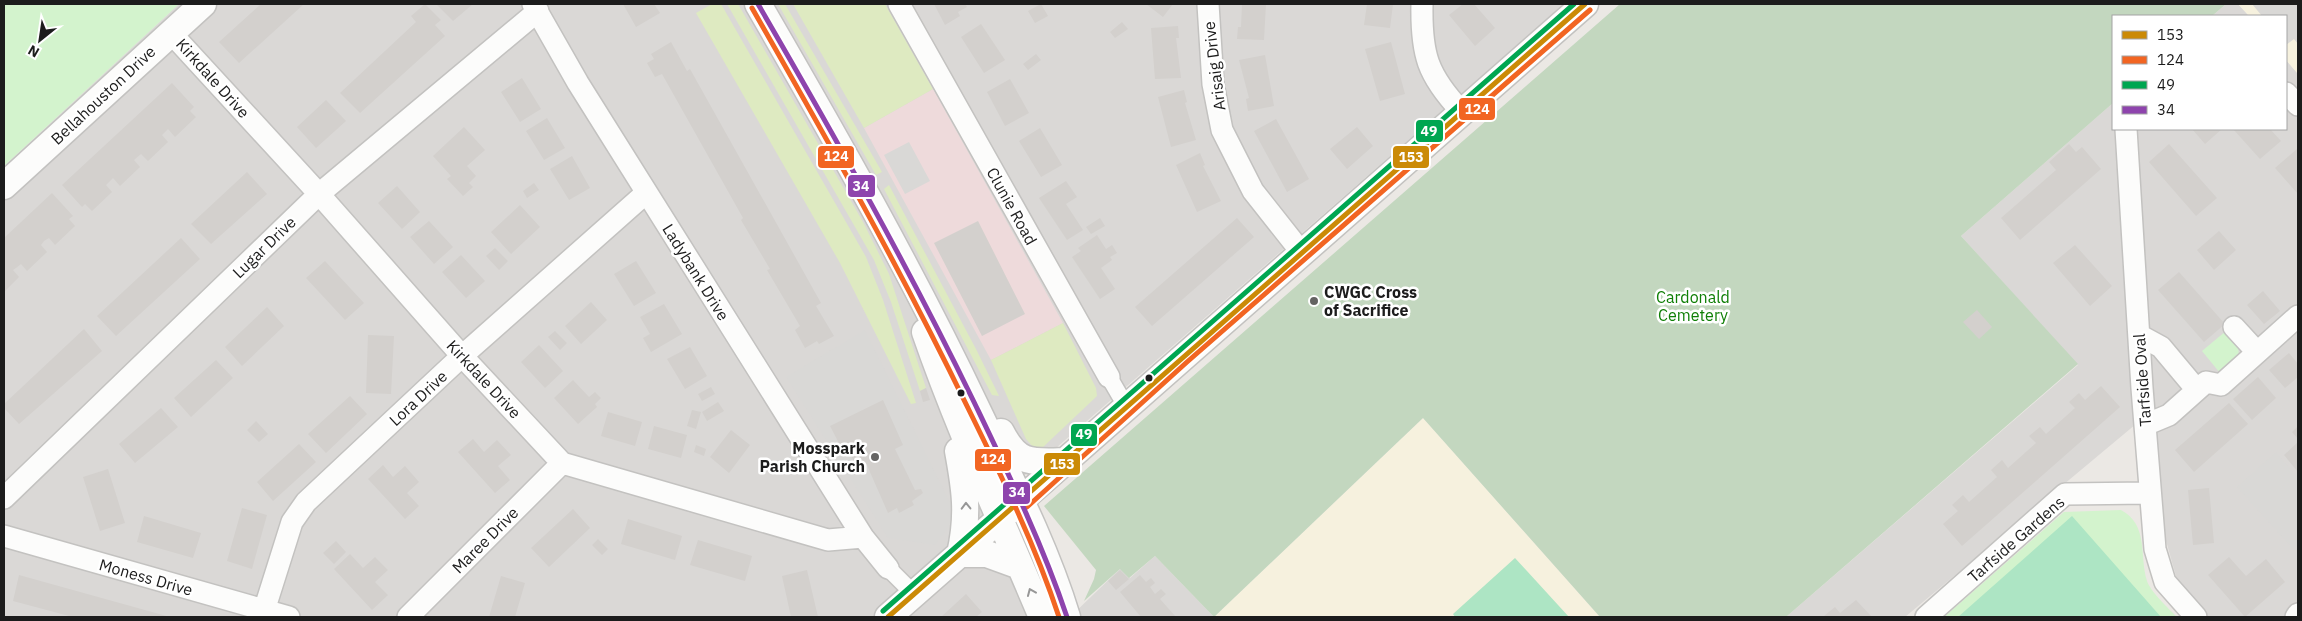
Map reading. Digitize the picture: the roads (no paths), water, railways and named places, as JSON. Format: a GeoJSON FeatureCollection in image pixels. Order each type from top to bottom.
{"type":"FeatureCollection","features":[{"type":"Feature","properties":{"kind":"street","name":"Bellahouston Drive"},"geometry":{"type":"LineString","coordinates":[[4,186],[202,4]]}},
{"type":"Feature","properties":{"kind":"street"},"geometry":{"type":"LineString","coordinates":[[758,4],[844,153],[946,342],[1022,501],[1055,578],[1067,617]]}},
{"type":"Feature","properties":{"kind":"street","name":"Clunie Road"},"geometry":{"type":"LineString","coordinates":[[899,4],[1127,408]]}},
{"type":"Feature","properties":{"kind":"street","name":"Arisaig Drive"},"geometry":{"type":"LineString","coordinates":[[1208,4],[1213,84],[1222,130],[1253,192],[1302,253]]}},
{"type":"Feature","properties":{"kind":"street"},"geometry":{"type":"LineString","coordinates":[[1422,4],[1421,37],[1427,64],[1444,93],[1462,112]]}},
{"type":"Feature","properties":{"kind":"street"},"geometry":{"type":"LineString","coordinates":[[888,617],[913,593],[1022,501],[1127,408],[1182,356],[1585,4]]}},
{"type":"Feature","properties":{"kind":"street","name":"Ladybank Drive"},"geometry":{"type":"LineString","coordinates":[[536,7],[578,83],[646,193],[864,537]]}},
{"type":"Feature","properties":{"kind":"street","name":"Lugar Drive"},"geometry":{"type":"LineString","coordinates":[[4,498],[319,194],[536,7]]}},
{"type":"Feature","properties":{"kind":"street","name":"Kirkdale Drive"},"geometry":{"type":"LineString","coordinates":[[171,33],[319,194],[462,356],[562,463]]}},
{"type":"Feature","properties":{"kind":"street"},"geometry":{"type":"LineString","coordinates":[[2287,94],[2298,104]]}},
{"type":"Feature","properties":{"kind":"street","name":"Tarfside Oval"},"geometry":{"type":"LineString","coordinates":[[2126,130],[2149,492],[2159,566],[2165,582],[2196,617]]}},
{"type":"Feature","properties":{"kind":"street","name":"Lora Drive"},"geometry":{"type":"LineString","coordinates":[[263,614],[292,522],[306,502],[462,356],[646,193]]}},
{"type":"Feature","properties":{"kind":"street"},"geometry":{"type":"LineString","coordinates":[[896,249],[946,392],[998,521],[1042,617]]}},
{"type":"Feature","properties":{"kind":"street"},"geometry":{"type":"LineString","coordinates":[[2145,425],[2169,415],[2206,382],[2221,385],[2298,316]]}},
{"type":"Feature","properties":{"kind":"street"},"geometry":{"type":"LineString","coordinates":[[2234,327],[2257,352]]}},
{"type":"Feature","properties":{"kind":"street"},"geometry":{"type":"LineString","coordinates":[[2138,335],[2161,347],[2197,390]]}},
{"type":"Feature","properties":{"kind":"street"},"geometry":{"type":"LineString","coordinates":[[946,342],[976,383],[1006,441],[1017,456],[1036,462],[1066,461]]}},
{"type":"Feature","properties":{"kind":"street"},"geometry":{"type":"LineString","coordinates":[[946,392],[967,503],[966,531],[960,554]]}},
{"type":"Feature","properties":{"kind":"street"},"geometry":{"type":"LineString","coordinates":[[562,463],[828,540],[864,537],[888,568],[913,593]]}},
{"type":"Feature","properties":{"kind":"street","name":"Maree Drive"},"geometry":{"type":"LineString","coordinates":[[408,617],[562,463]]}},
{"type":"Feature","properties":{"kind":"street","name":"Tarfside Gardens"},"geometry":{"type":"LineString","coordinates":[[1926,617],[2065,494],[2149,492]]}},
{"type":"Feature","properties":{"kind":"street","name":"Moness Drive"},"geometry":{"type":"LineString","coordinates":[[4,536],[263,614],[289,617]]}},
{"type":"Feature","properties":{"kind":"street"},"geometry":{"type":"LineString","coordinates":[[960,554],[987,554],[1020,566]]}},
{"type":"Feature","properties":{"kind":"place","name":"CWGC Cross of Sacrifice"},"geometry":{"type":"Point","coordinates":[1314,301]}},
{"type":"Feature","properties":{"kind":"place","name":"Mosspark Parish Church"},"geometry":{"type":"Point","coordinates":[875,457]}},
{"type":"Feature","properties":{"kind":"park label","name":"Cardonald Cemetery"},"geometry":{"type":"Point","coordinates":[1693,306]}}]}
